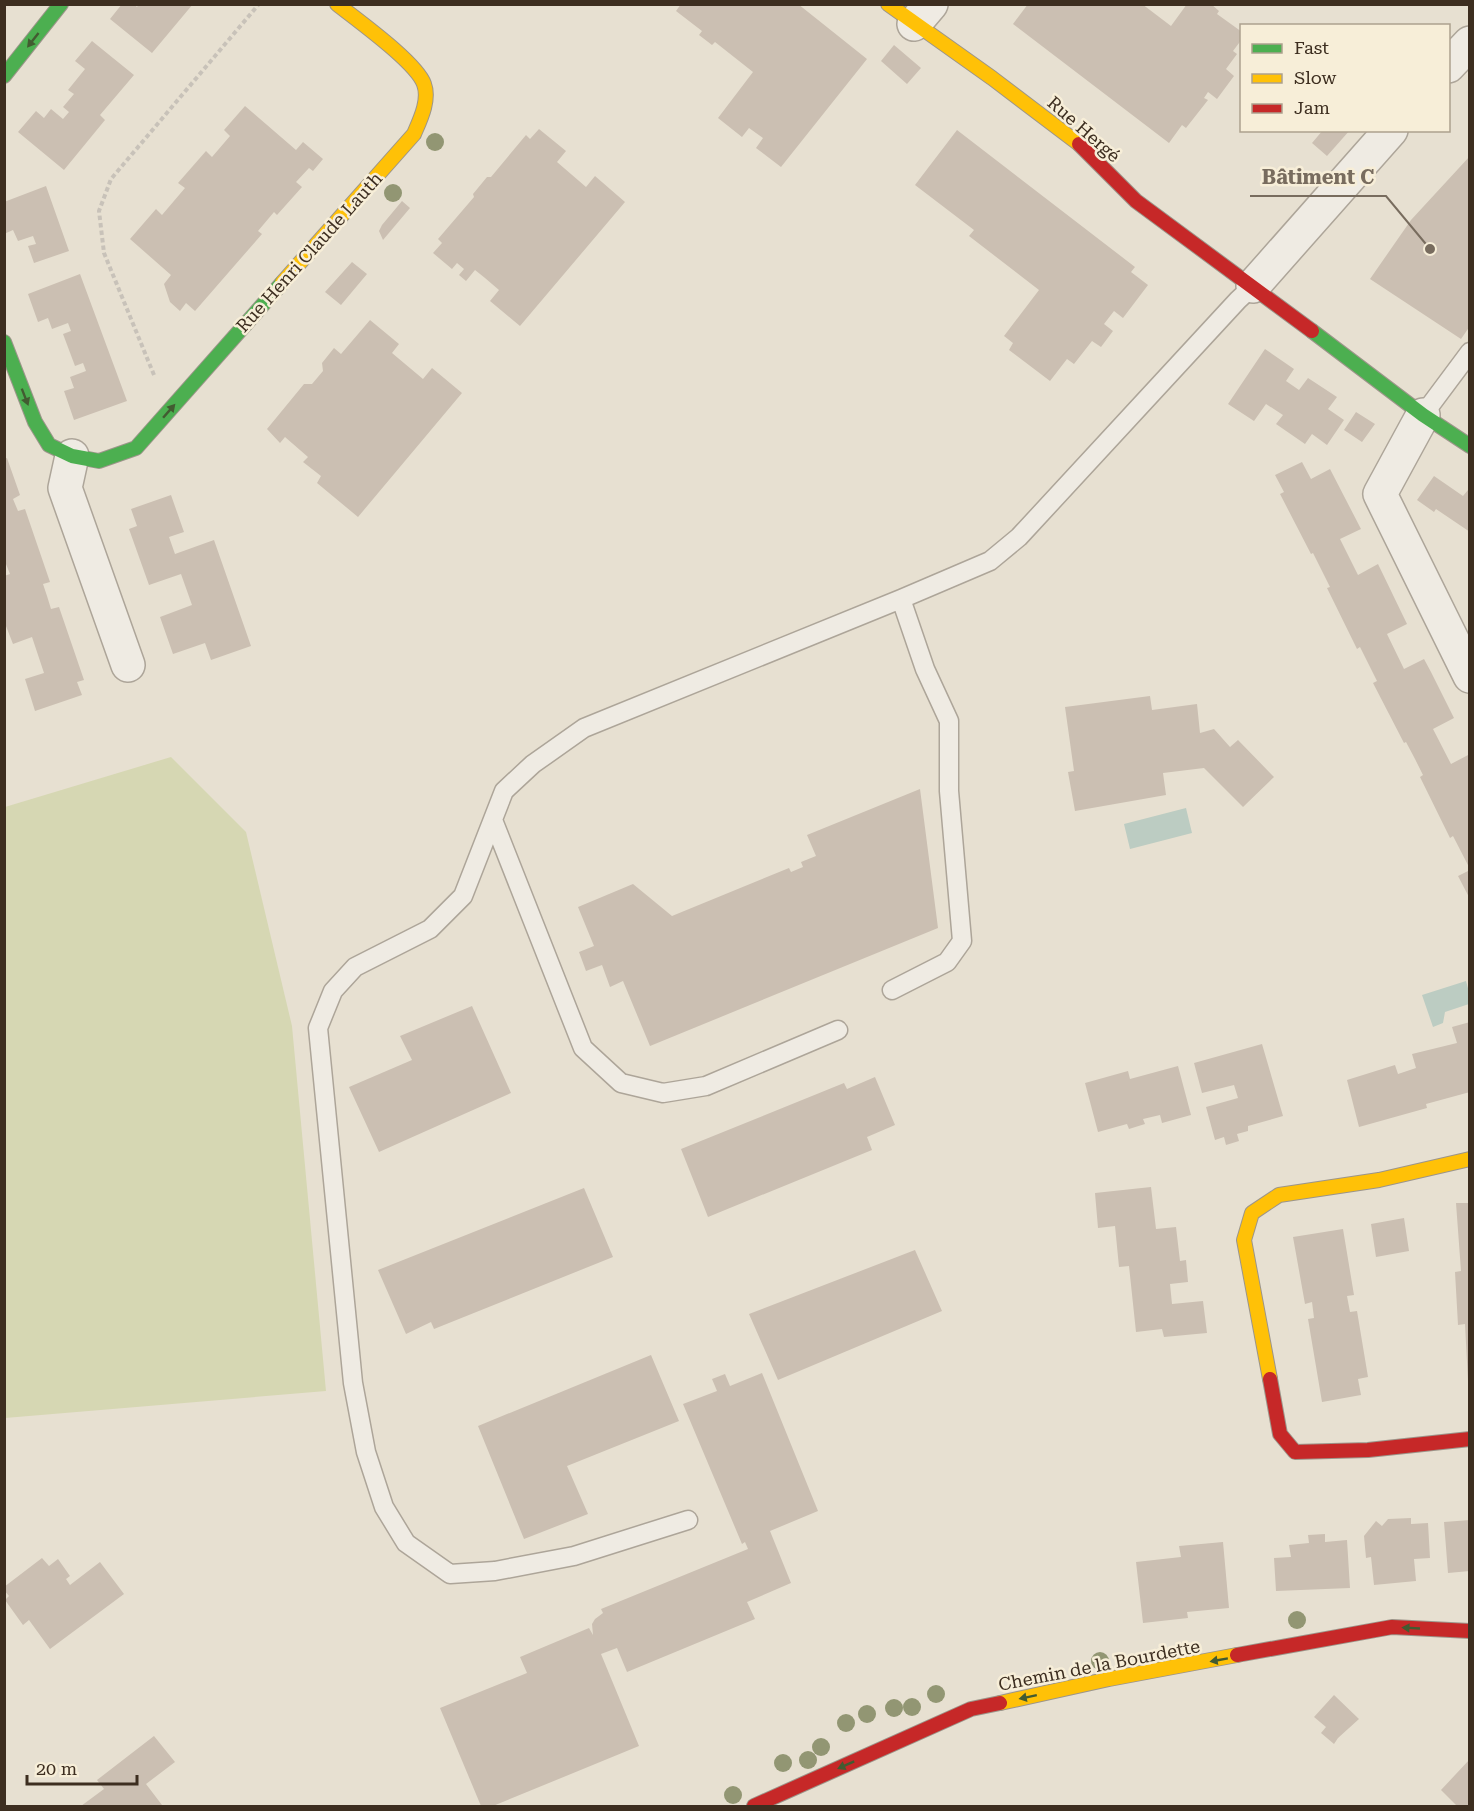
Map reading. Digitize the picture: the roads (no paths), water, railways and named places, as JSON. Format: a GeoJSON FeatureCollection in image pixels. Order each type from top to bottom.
{"type":"FeatureCollection","features":[{"type":"Feature","properties":{"kind":"street"},"geometry":{"type":"LineString","coordinates":[[4,76],[62,4]]}},
{"type":"Feature","properties":{"kind":"street","name":"Rue Henri Claude Lauth"},"geometry":{"type":"LineString","coordinates":[[4,342],[35,422],[49,445],[72,456],[99,461],[136,448],[414,134],[424,112],[424,84],[410,65],[337,4]]}},
{"type":"Feature","properties":{"kind":"street","name":"Rue Hergé"},"geometry":{"type":"LineString","coordinates":[[888,4],[922,14],[992,78],[1076,141],[1136,201],[1423,415],[1470,446]]}},
{"type":"Feature","properties":{"kind":"street"},"geometry":{"type":"LineString","coordinates":[[1450,65],[1470,43]]}},
{"type":"Feature","properties":{"kind":"street"},"geometry":{"type":"LineString","coordinates":[[1253,286],[1389,132]]}},
{"type":"Feature","properties":{"kind":"street"},"geometry":{"type":"LineString","coordinates":[[1423,415],[1380,494],[1470,676]]}},
{"type":"Feature","properties":{"kind":"street"},"geometry":{"type":"LineString","coordinates":[[72,456],[65,488],[128,665]]}},
{"type":"Feature","properties":{"kind":"street"},"geometry":{"type":"LineString","coordinates":[[1470,1159],[1380,1180],[1279,1195],[1252,1213],[1244,1240],[1280,1434],[1295,1452],[1368,1450],[1470,1439]]}},
{"type":"Feature","properties":{"kind":"street","name":"Chemin de la Bourdette"},"geometry":{"type":"LineString","coordinates":[[754,1806],[971,1709],[1109,1680],[1392,1627],[1470,1631]]}},
{"type":"Feature","properties":{"kind":"lane"},"geometry":{"type":"LineString","coordinates":[[688,1520],[574,1556],[495,1571],[450,1574],[406,1543],[384,1507],[366,1452],[353,1383],[318,1028],[333,991],[355,967],[430,929],[463,896],[504,792],[533,764],[584,729],[990,561],[1019,537],[1253,286]]}},
{"type":"Feature","properties":{"kind":"lane"},"geometry":{"type":"LineString","coordinates":[[1423,415],[1470,352]]}},
{"type":"Feature","properties":{"kind":"lane"},"geometry":{"type":"LineString","coordinates":[[892,990],[948,962],[962,941],[949,791],[949,721],[925,669],[901,599]]}},
{"type":"Feature","properties":{"kind":"lane"},"geometry":{"type":"LineString","coordinates":[[493,820],[583,1048],[621,1083],[663,1093],[706,1086],[838,1030]]}},
{"type":"Feature","properties":{"kind":"place","name":"Bâtiment C"},"geometry":{"type":"Point","coordinates":[1430,249]}}]}
